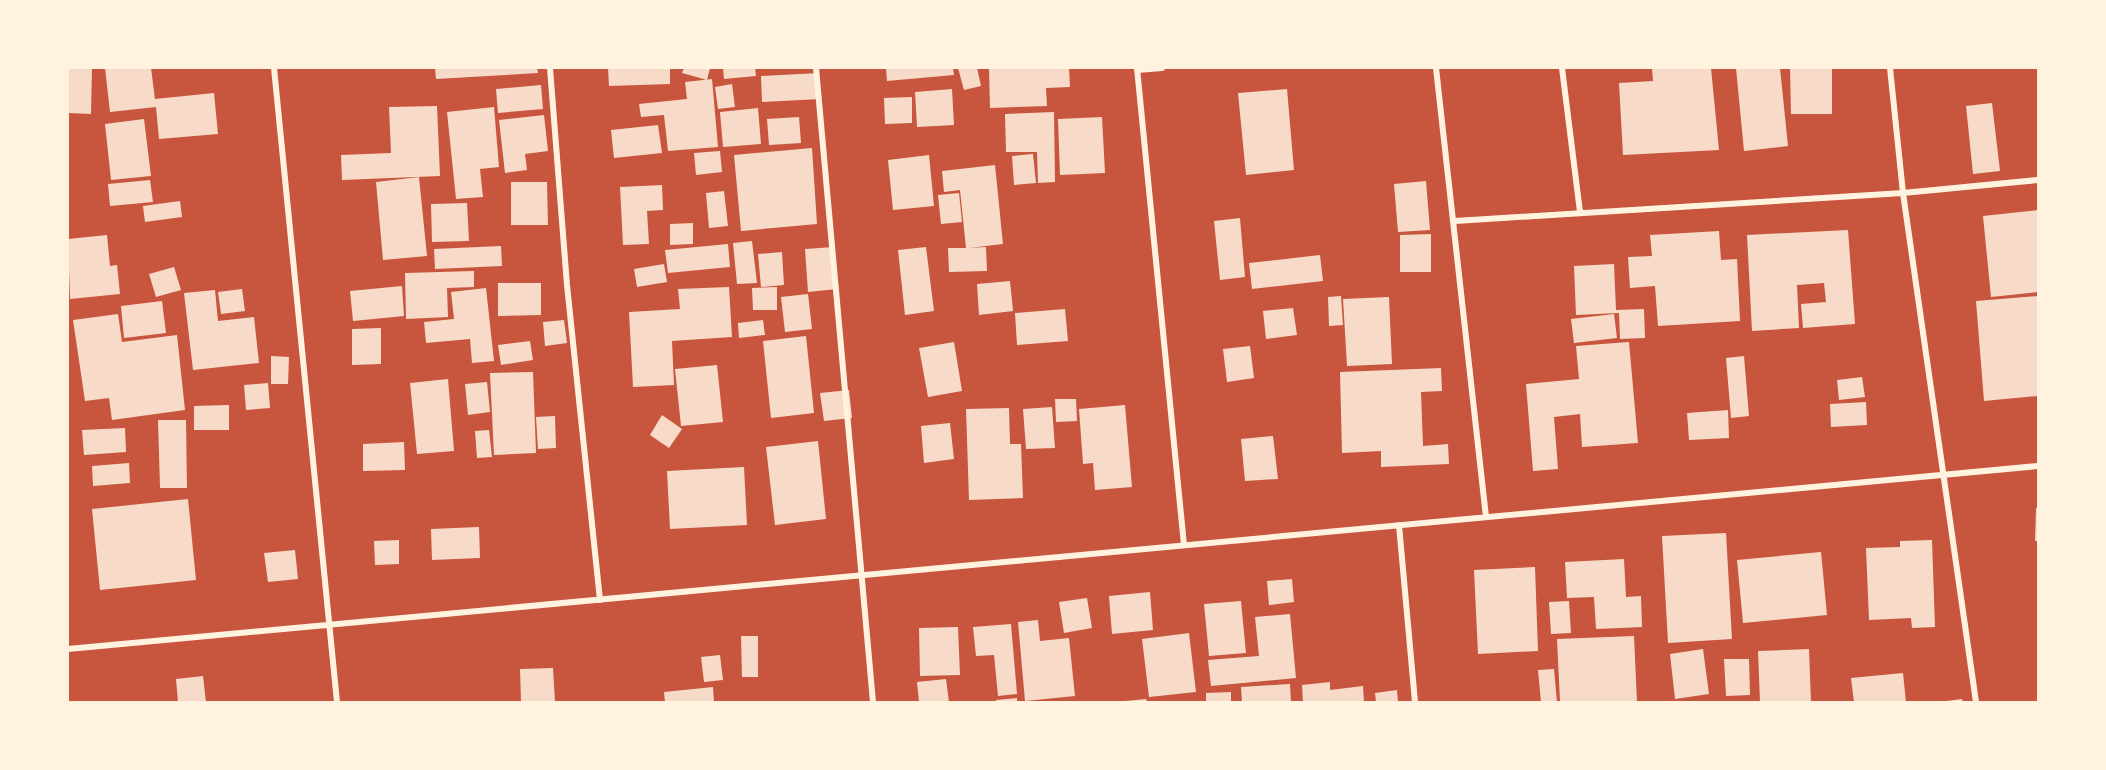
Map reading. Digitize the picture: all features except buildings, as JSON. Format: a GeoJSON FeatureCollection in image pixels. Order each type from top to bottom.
{"type":"FeatureCollection","features":[{"type":"Feature","properties":{"kind":"street"},"geometry":{"type":"LineString","coordinates":[[274,68],[337,702]]}},
{"type":"Feature","properties":{"kind":"street"},"geometry":{"type":"LineString","coordinates":[[550,68],[567,285],[600,600]]}},
{"type":"Feature","properties":{"kind":"street"},"geometry":{"type":"LineString","coordinates":[[816,68],[873,702]]}},
{"type":"Feature","properties":{"kind":"street"},"geometry":{"type":"LineString","coordinates":[[1162,68],[1137,69],[1184,546]]}},
{"type":"Feature","properties":{"kind":"street"},"geometry":{"type":"LineString","coordinates":[[1436,68],[1455,221],[1486,517]]}},
{"type":"Feature","properties":{"kind":"street"},"geometry":{"type":"LineString","coordinates":[[1562,68],[1580,212]]}},
{"type":"Feature","properties":{"kind":"street"},"geometry":{"type":"LineString","coordinates":[[1890,68],[1903,193],[1976,702]]}},
{"type":"Feature","properties":{"kind":"street"},"geometry":{"type":"LineString","coordinates":[[1455,221],[1903,193],[2038,180]]}},
{"type":"Feature","properties":{"kind":"street"},"geometry":{"type":"LineString","coordinates":[[68,649],[2038,466]]}},
{"type":"Feature","properties":{"kind":"street"},"geometry":{"type":"LineString","coordinates":[[1399,525],[1415,702]]}}]}
